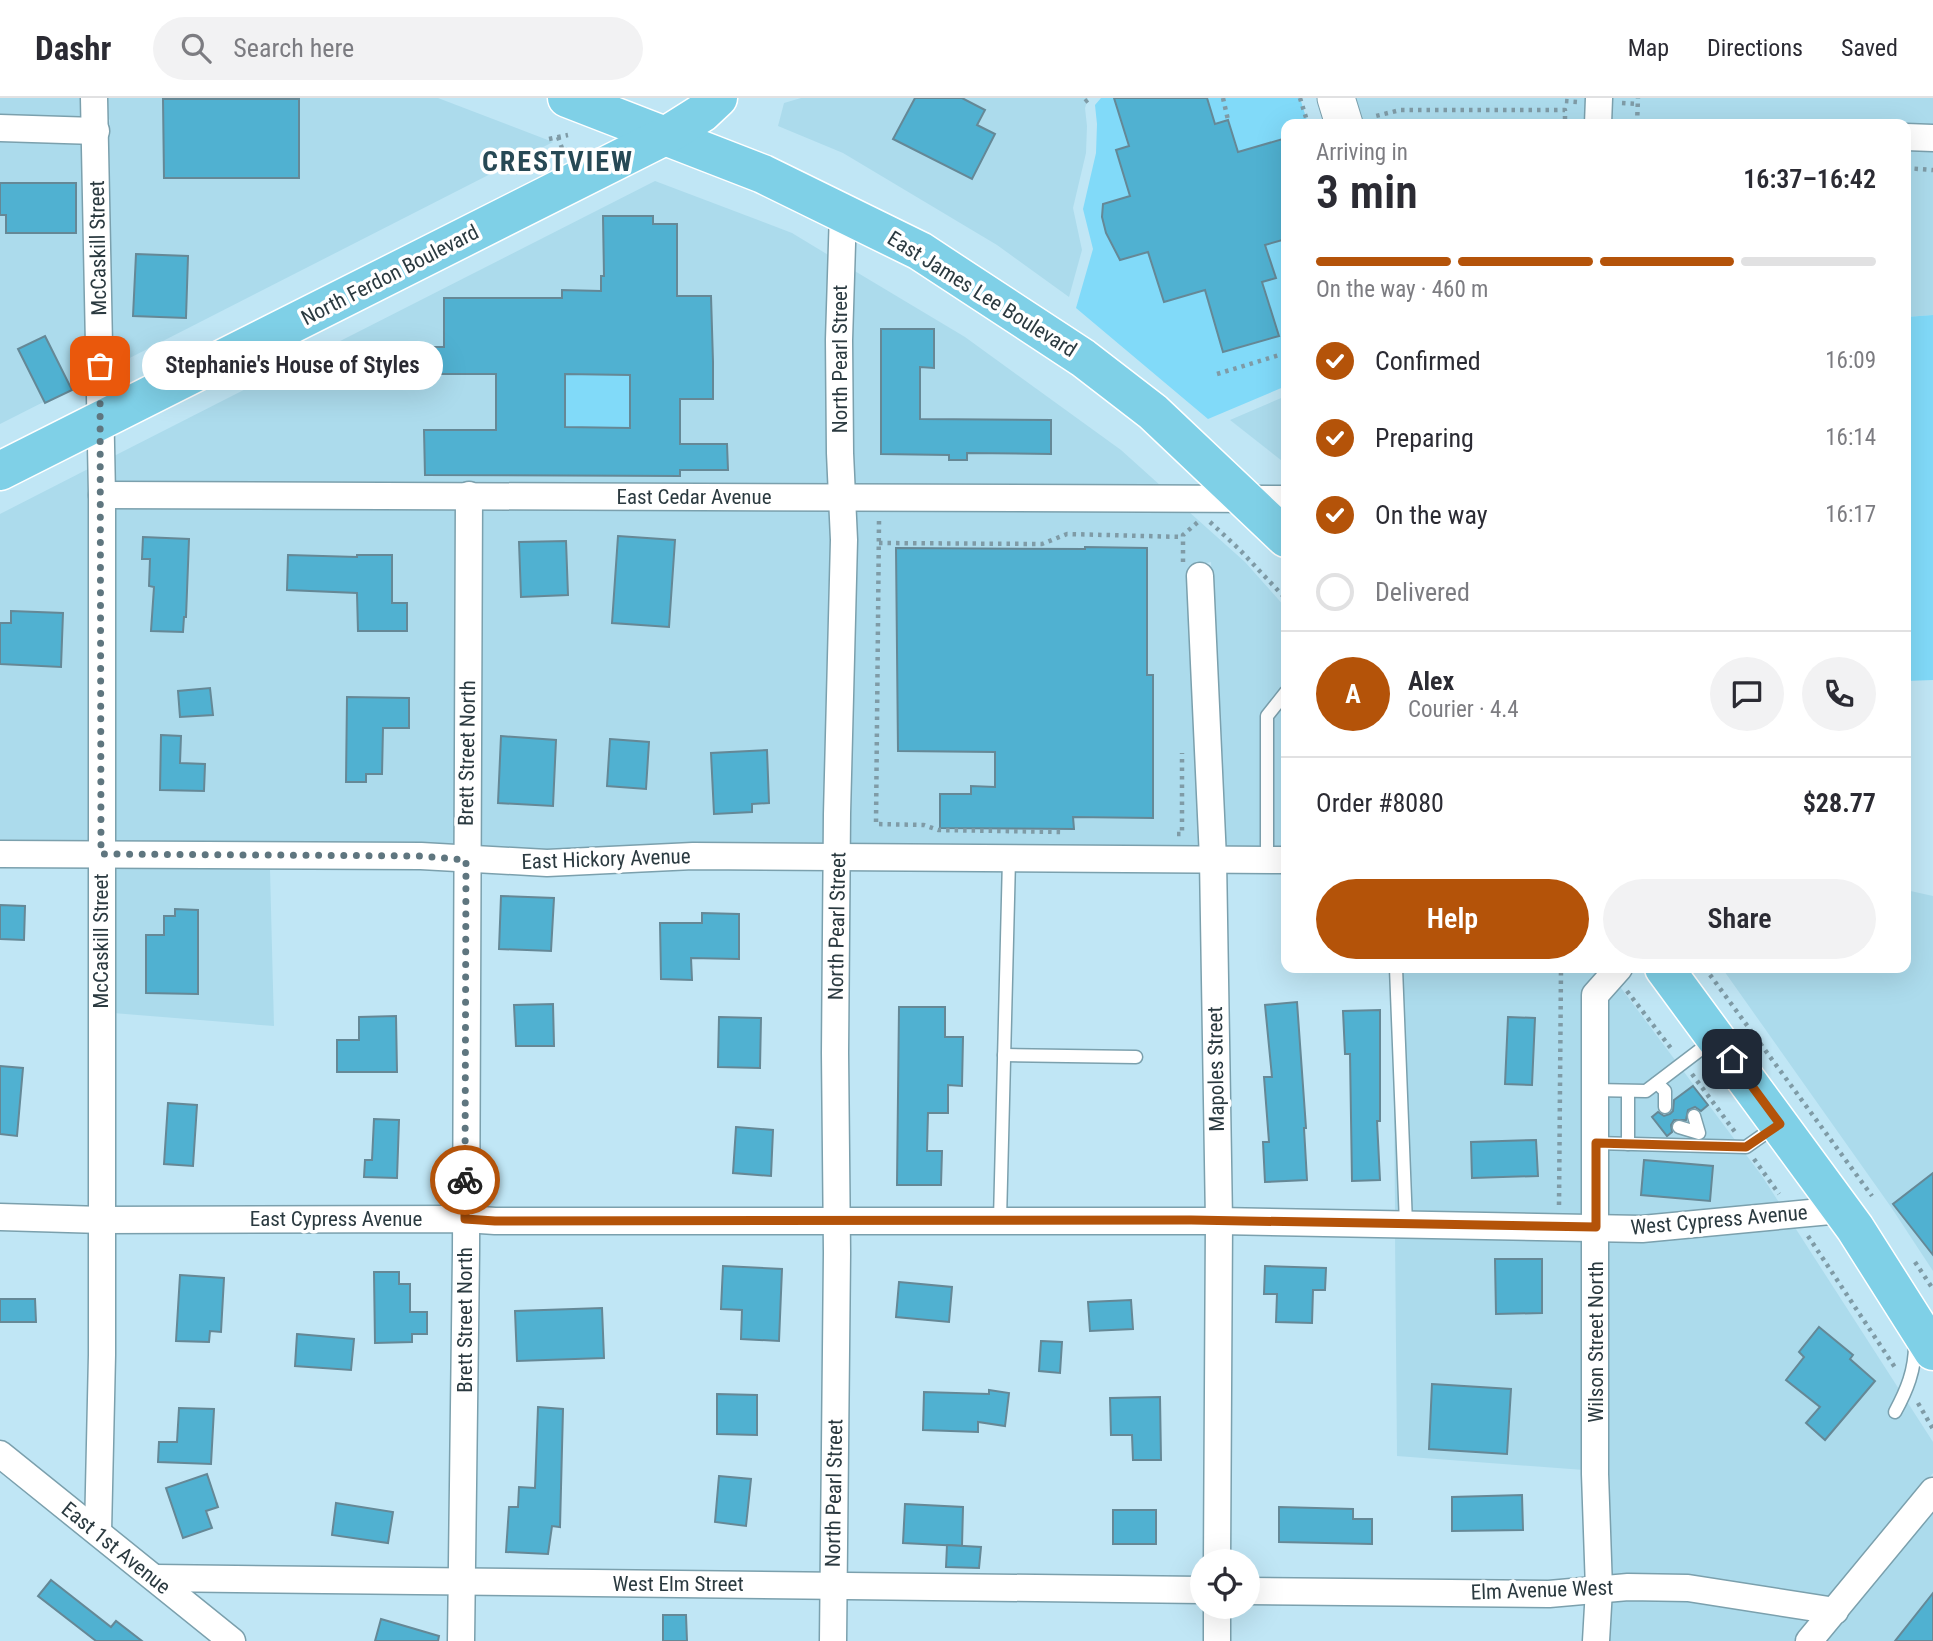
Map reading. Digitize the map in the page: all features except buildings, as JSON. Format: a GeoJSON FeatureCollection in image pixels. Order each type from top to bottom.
{"type":"FeatureCollection","features":[{"type":"Feature","properties":{"kind":"main road","name":"East James Lee Boulevard"},"geometry":{"type":"LineString","coordinates":[[567,98],[763,174],[920,251],[1083,358],[1153,412],[1281,533]]}},
{"type":"Feature","properties":{"kind":"main road","name":"North Ferdon Boulevard"},"geometry":{"type":"LineString","coordinates":[[0,471],[667,135],[702,113],[718,98]]}},
{"type":"Feature","properties":{"kind":"main road"},"geometry":{"type":"LineString","coordinates":[[1668,973],[1841,1210],[1924,1337]]}},
{"type":"Feature","properties":{"kind":"street","name":"McCaskill Street"},"geometry":{"type":"LineString","coordinates":[[94,98],[102,421],[102,1220],[98,1532]]}},
{"type":"Feature","properties":{"kind":"street"},"geometry":{"type":"LineString","coordinates":[[1336,98],[1342,119]]}},
{"type":"Feature","properties":{"kind":"street"},"geometry":{"type":"LineString","coordinates":[[1598,119],[1599,98]]}},
{"type":"Feature","properties":{"kind":"street"},"geometry":{"type":"LineString","coordinates":[[0,128],[96,131]]}},
{"type":"Feature","properties":{"kind":"street"},"geometry":{"type":"LineString","coordinates":[[1911,137],[1933,138]]}},
{"type":"Feature","properties":{"kind":"street","name":"North Pearl Street"},"geometry":{"type":"LineString","coordinates":[[833,1641],[838,856],[844,498],[840,453],[839,340],[843,212]]}},
{"type":"Feature","properties":{"kind":"street","name":"East Cedar Avenue"},"geometry":{"type":"LineString","coordinates":[[102,495],[1281,499]]}},
{"type":"Feature","properties":{"kind":"street","name":"Brett Street North"},"geometry":{"type":"LineString","coordinates":[[461,1641],[469,495]]}},
{"type":"Feature","properties":{"kind":"street","name":"Mapoles Street"},"geometry":{"type":"LineString","coordinates":[[1191,570],[1213,859],[1219,1221],[1217,1549]]}},
{"type":"Feature","properties":{"kind":"street","name":"East Hickory Avenue"},"geometry":{"type":"LineString","coordinates":[[0,855],[421,856],[547,863],[693,856],[1276,860]]}},
{"type":"Feature","properties":{"kind":"street","name":"Wilson Street North"},"geometry":{"type":"LineString","coordinates":[[1596,1641],[1599,1589],[1595,1474],[1595,995],[1615,973]]}},
{"type":"Feature","properties":{"kind":"street","name":"West Cypress Avenue"},"geometry":{"type":"LineString","coordinates":[[1219,1221],[1642,1229],[1841,1210]]}},
{"type":"Feature","properties":{"kind":"street","name":"East Cypress Avenue"},"geometry":{"type":"LineString","coordinates":[[0,1217],[102,1220],[465,1219],[618,1222],[1219,1221]]}},
{"type":"Feature","properties":{"kind":"street","name":"East 1st Avenue"},"geometry":{"type":"LineString","coordinates":[[0,1454],[232,1641]]}},
{"type":"Feature","properties":{"kind":"street"},"geometry":{"type":"LineString","coordinates":[[1809,1641],[1933,1491]]}},
{"type":"Feature","properties":{"kind":"street","name":"West Elm Street"},"geometry":{"type":"LineString","coordinates":[[155,1578],[1190,1590]]}},
{"type":"Feature","properties":{"kind":"street","name":"Elm Avenue West"},"geometry":{"type":"LineString","coordinates":[[1260,1591],[1549,1594],[1599,1589],[1688,1588],[1835,1611]]}},
{"type":"Feature","properties":{"kind":"street"},"geometry":{"type":"LineString","coordinates":[[1217,1619],[1217,1641]]}},
{"type":"Feature","properties":{"kind":"lane"},"geometry":{"type":"LineString","coordinates":[[1276,860],[1267,716],[1281,698]]}},
{"type":"Feature","properties":{"kind":"lane"},"geometry":{"type":"LineString","coordinates":[[1000,1220],[1009,859]]}},
{"type":"Feature","properties":{"kind":"lane"},"geometry":{"type":"LineString","coordinates":[[1396,973],[1406,1224]]}},
{"type":"Feature","properties":{"kind":"lane"},"geometry":{"type":"LineString","coordinates":[[1595,1090],[1646,1091],[1661,1087],[1716,1038]]}},
{"type":"Feature","properties":{"kind":"lane"},"geometry":{"type":"LineString","coordinates":[[1004,1055],[1136,1057]]}},
{"type":"Feature","properties":{"kind":"lane"},"geometry":{"type":"LineString","coordinates":[[1661,1087],[1681,1095]]}},
{"type":"Feature","properties":{"kind":"lane"},"geometry":{"type":"LineString","coordinates":[[1661,1087],[1665,1107]]}},
{"type":"Feature","properties":{"kind":"lane"},"geometry":{"type":"LineString","coordinates":[[1628,1091],[1628,1144]]}},
{"type":"Feature","properties":{"kind":"lane"},"geometry":{"type":"LineString","coordinates":[[1694,1116],[1699,1133]]}},
{"type":"Feature","properties":{"kind":"lane"},"geometry":{"type":"LineString","coordinates":[[1596,1143],[1746,1147],[1780,1124]]}},
{"type":"Feature","properties":{"kind":"lane"},"geometry":{"type":"LineString","coordinates":[[1679,1127],[1699,1133],[1712,1146]]}},
{"type":"Feature","properties":{"kind":"lane"},"geometry":{"type":"LineString","coordinates":[[1895,1412],[1909,1388],[1924,1337]]}},
{"type":"Feature","properties":{"kind":"path"},"geometry":{"type":"LineString","coordinates":[[1223,98],[1228,120]]}},
{"type":"Feature","properties":{"kind":"path"},"geometry":{"type":"LineString","coordinates":[[1300,98],[1306,119]]}},
{"type":"Feature","properties":{"kind":"path"},"geometry":{"type":"LineString","coordinates":[[1637,119],[1638,98]]}},
{"type":"Feature","properties":{"kind":"path"},"geometry":{"type":"LineString","coordinates":[[1377,119],[1376,116],[1400,110],[1564,110],[1565,119]]}},
{"type":"Feature","properties":{"kind":"path"},"geometry":{"type":"LineString","coordinates":[[549,139],[568,135]]}},
{"type":"Feature","properties":{"kind":"path"},"geometry":{"type":"LineString","coordinates":[[558,137],[565,154]]}},
{"type":"Feature","properties":{"kind":"path"},"geometry":{"type":"LineString","coordinates":[[1911,168],[1933,170]]}},
{"type":"Feature","properties":{"kind":"path"},"geometry":{"type":"LineString","coordinates":[[1217,374],[1281,355]]}},
{"type":"Feature","properties":{"kind":"path"},"geometry":{"type":"LineString","coordinates":[[879,499],[876,824],[924,825],[938,830],[1073,832]]}},
{"type":"Feature","properties":{"kind":"path"},"geometry":{"type":"LineString","coordinates":[[879,543],[1042,544],[1067,534],[1183,537],[1204,517],[1281,594]]}},
{"type":"Feature","properties":{"kind":"path"},"geometry":{"type":"LineString","coordinates":[[1183,537],[1191,570]]}},
{"type":"Feature","properties":{"kind":"path"},"geometry":{"type":"LineString","coordinates":[[1168,834],[1182,834],[1182,739]]}},
{"type":"Feature","properties":{"kind":"path"},"geometry":{"type":"LineString","coordinates":[[1559,1227],[1561,973]]}},
{"type":"Feature","properties":{"kind":"shaded area"},"geometry":{"type":"Polygon","coordinates":[[[0,98],[82,98],[84,118],[0,116],[0,98]]]}},
{"type":"Feature","properties":{"kind":"shaded area"},"geometry":{"type":"Polygon","coordinates":[[[106,98],[438,98],[553,142],[112,367],[110,120],[106,98]]]}},
{"type":"Feature","properties":{"kind":"shaded area"},"geometry":{"type":"Polygon","coordinates":[[[801,98],[1088,98],[1085,108],[1086,153],[1073,208],[1082,250],[1069,297],[997,245],[843,153],[778,126],[784,103],[801,98]]]}},
{"type":"Feature","properties":{"kind":"shaded area"},"geometry":{"type":"Polygon","coordinates":[[[1101,98],[1300,98],[1306,119],[1281,119],[1281,388],[1208,419],[1076,308],[1093,249],[1083,209],[1096,153],[1095,105],[1101,98]]]}},
{"type":"Feature","properties":{"kind":"shaded area"},"geometry":{"type":"Polygon","coordinates":[[[1349,98],[1587,98],[1587,119],[1355,119],[1349,98]]]}},
{"type":"Feature","properties":{"kind":"shaded area"},"geometry":{"type":"Polygon","coordinates":[[[1611,98],[1933,98],[1933,126],[1911,125],[1911,119],[1610,119],[1611,98]]]}},
{"type":"Feature","properties":{"kind":"shaded area"},"geometry":{"type":"Polygon","coordinates":[[[0,140],[85,143],[89,379],[0,424],[0,140]]]}},
{"type":"Feature","properties":{"kind":"shaded area"},"geometry":{"type":"Polygon","coordinates":[[[1911,149],[1933,150],[1933,315],[1911,317],[1911,149]]]}},
{"type":"Feature","properties":{"kind":"shaded area"},"geometry":{"type":"Polygon","coordinates":[[[655,181],[792,233],[830,256],[831,486],[114,483],[114,456],[655,181]]]}},
{"type":"Feature","properties":{"kind":"shaded area"},"geometry":{"type":"Polygon","coordinates":[[[853,270],[965,337],[1121,450],[1161,486],[854,486],[853,270]]]}},
{"type":"Feature","properties":{"kind":"shaded area"},"geometry":{"type":"Polygon","coordinates":[[[1933,315],[1933,680],[1911,681],[1911,317],[1933,315]]]}},
{"type":"Feature","properties":{"kind":"shaded area"},"geometry":{"type":"Polygon","coordinates":[[[550,374],[630,375],[630,443],[622,428],[565,427],[565,385],[550,374]]]}},
{"type":"Feature","properties":{"kind":"shaded area"},"geometry":{"type":"Polygon","coordinates":[[[1281,398],[1281,460],[1230,420],[1281,398]]]}},
{"type":"Feature","properties":{"kind":"shaded area"},"geometry":{"type":"Polygon","coordinates":[[[90,468],[89,842],[0,842],[0,514],[90,468]]]}},
{"type":"Feature","properties":{"kind":"shaded area"},"geometry":{"type":"Polygon","coordinates":[[[114,507],[457,508],[454,846],[113,842],[114,507]]]}},
{"type":"Feature","properties":{"kind":"shaded area"},"geometry":{"type":"Polygon","coordinates":[[[480,508],[832,511],[826,844],[694,843],[549,850],[478,848],[480,508]]]}},
{"type":"Feature","properties":{"kind":"shaded area"},"geometry":{"type":"Polygon","coordinates":[[[855,511],[1188,511],[1245,562],[1281,602],[1281,847],[1224,847],[1211,562],[1188,567],[1200,847],[850,844],[855,511]]]}},
{"type":"Feature","properties":{"kind":"shaded area"},"geometry":{"type":"Polygon","coordinates":[[[112,867],[425,868],[270,870],[274,1026],[113,1013],[112,867]]]}},
{"type":"Feature","properties":{"kind":"shaded area"},"geometry":{"type":"Polygon","coordinates":[[[1911,891],[1933,896],[1933,1271],[1726,973],[1911,973],[1911,891]]]}},
{"type":"Feature","properties":{"kind":"shaded area"},"geometry":{"type":"Polygon","coordinates":[[[1393,973],[1602,973],[1584,1215],[1395,1212],[1393,973]]]}},
{"type":"Feature","properties":{"kind":"shaded area"},"geometry":{"type":"Polygon","coordinates":[[[1618,984],[1762,1176],[1780,1204],[1644,1217],[1608,1215],[1607,998],[1618,984]]]}},
{"type":"Feature","properties":{"kind":"shaded area"},"geometry":{"type":"Polygon","coordinates":[[[1794,1226],[1933,1442],[1933,1473],[1831,1598],[1611,1576],[1607,1472],[1608,1240],[1794,1226]]]}},
{"type":"Feature","properties":{"kind":"shaded area"},"geometry":{"type":"Polygon","coordinates":[[[1395,1236],[1584,1239],[1584,1470],[1397,1456],[1395,1236]]]}},
{"type":"Feature","properties":{"kind":"shaded area"},"geometry":{"type":"Polygon","coordinates":[[[1933,1508],[1933,1641],[1824,1641],[1838,1624],[1843,1624],[1845,1615],[1933,1508]]]}},
{"type":"Feature","properties":{"kind":"shaded area"},"geometry":{"type":"Polygon","coordinates":[[[1686,1600],[1812,1620],[1795,1641],[1608,1641],[1610,1601],[1686,1600]]]}},
{"type":"Feature","properties":{"kind":"way so far"},"geometry":{"type":"LineString","coordinates":[[100,366],[101,854],[421,856],[466,860],[465,1180]]}},
{"type":"Feature","properties":{"kind":"place","name":"Stephanie's House of Styles"},"geometry":{"type":"Point","coordinates":[100,366]}},
{"type":"Feature","properties":{"kind":"district","name":"CRESTVIEW"},"geometry":{"type":"Point","coordinates":[558,161]}},
{"type":"Feature","properties":{"kind":"route"},"geometry":{"type":"LineString","coordinates":[[465,1180],[465,1219],[495,1221],[1191,1220],[1596,1227],[1596,1143],[1746,1147],[1780,1124],[1732,1059]]}}]}
